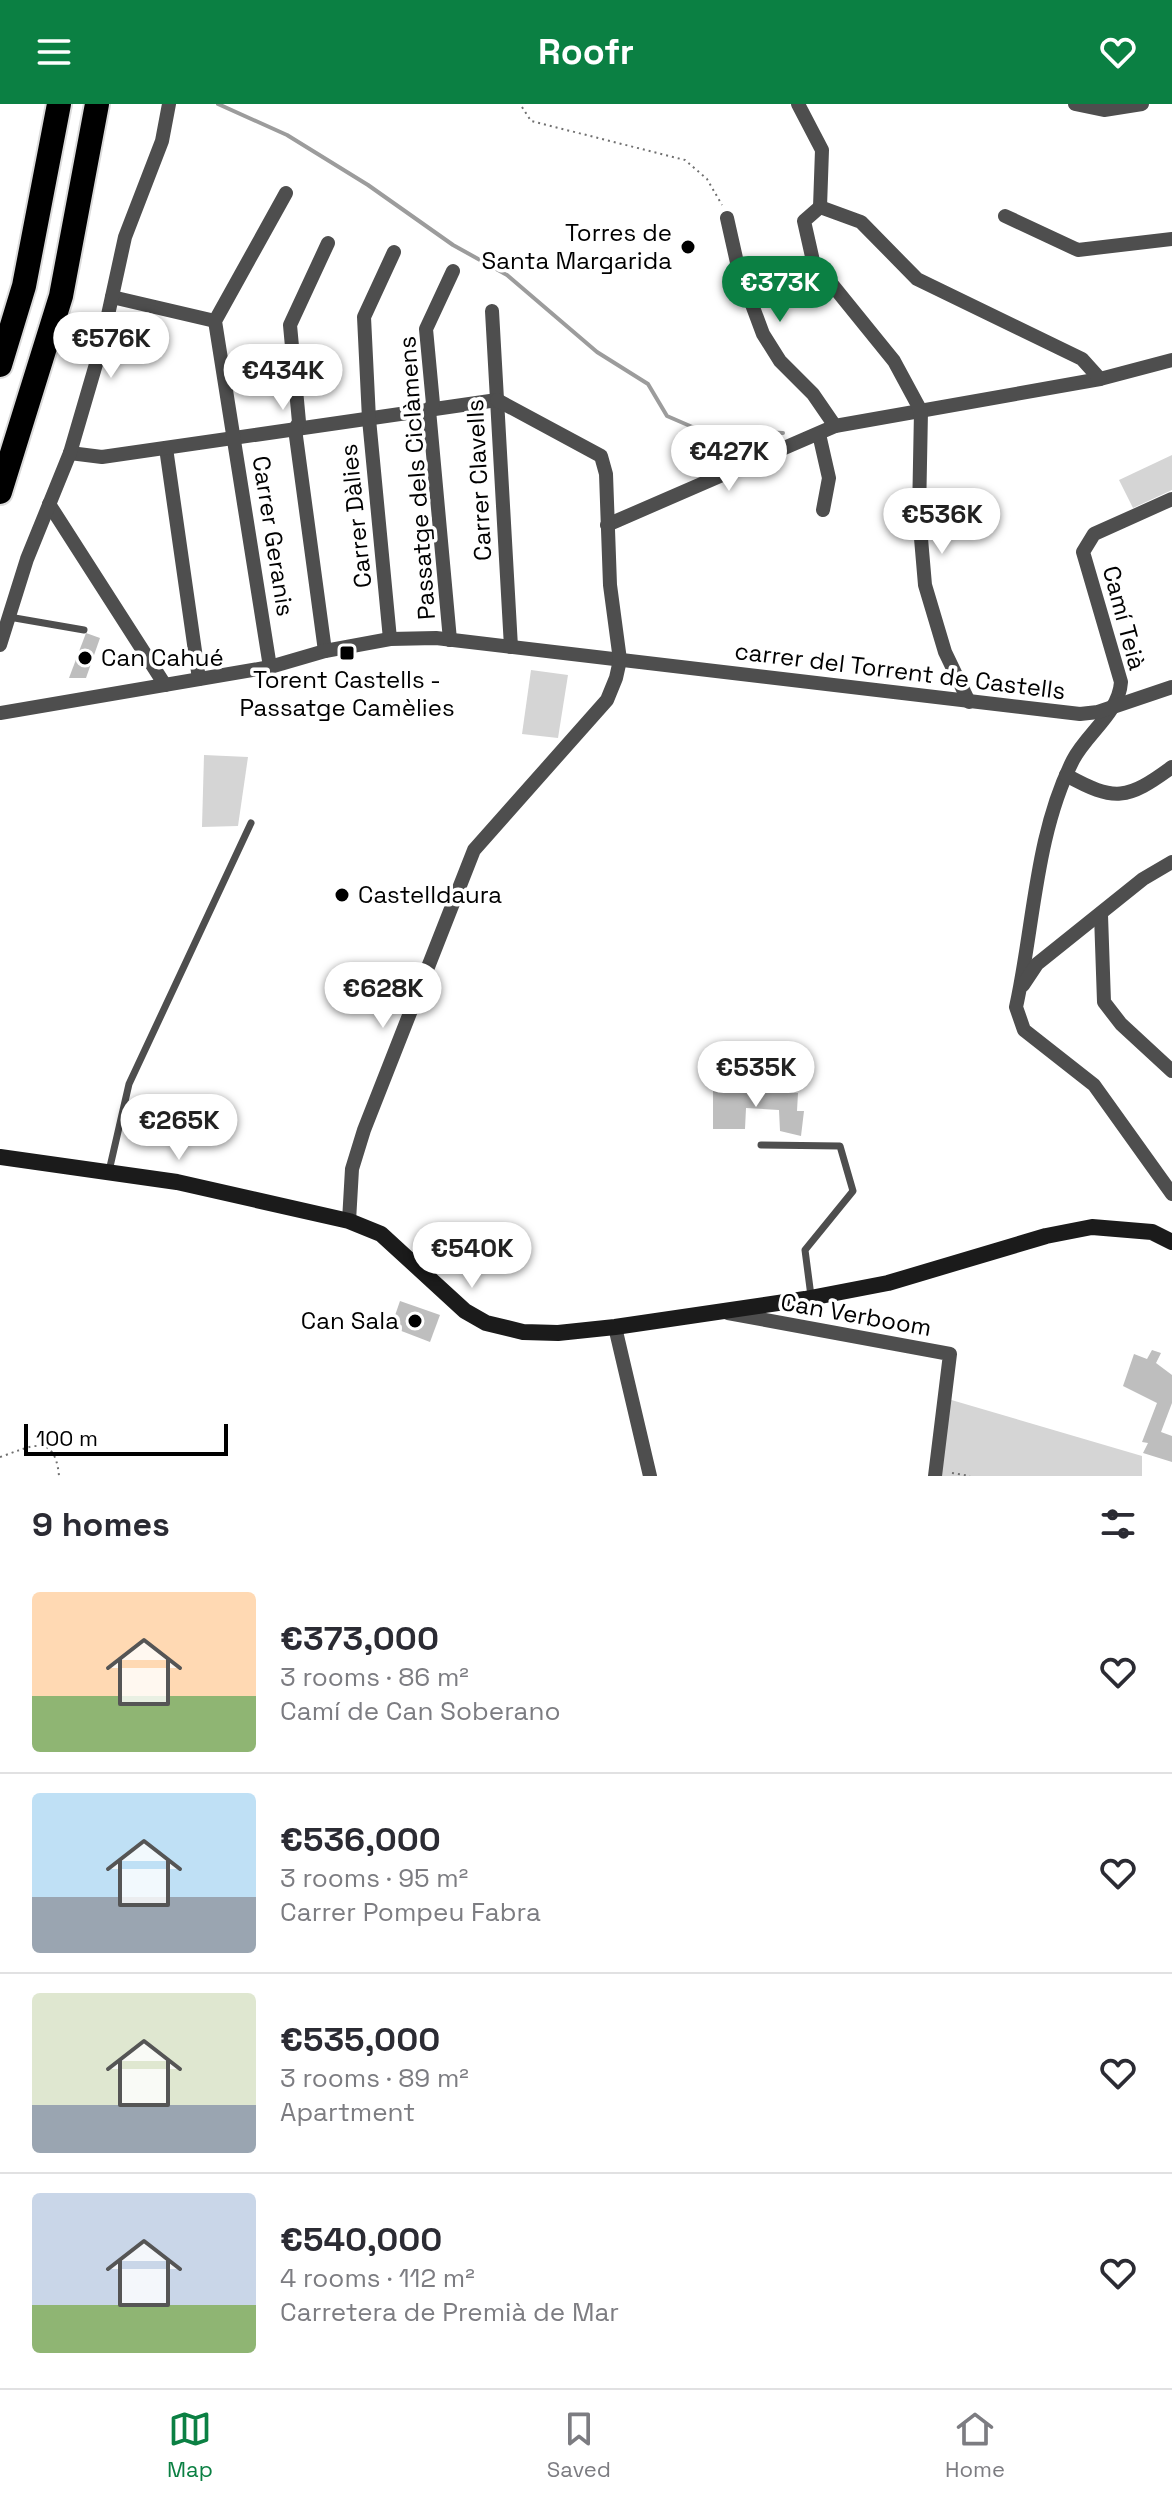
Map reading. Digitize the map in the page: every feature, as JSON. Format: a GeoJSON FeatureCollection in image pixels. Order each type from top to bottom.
{"type":"FeatureCollection","features":[{"type":"Feature","properties":{"kind":"highway"},"geometry":{"type":"LineString","coordinates":[[0,365],[24,286],[59,104]]}},
{"type":"Feature","properties":{"kind":"highway"},"geometry":{"type":"LineString","coordinates":[[0,492],[61,296],[97,104]]}},
{"type":"Feature","properties":{"kind":"street"},"geometry":{"type":"LineString","coordinates":[[0,645],[70,453],[101,347],[125,237],[162,141],[169,104]]}},
{"type":"Feature","properties":{"kind":"street"},"geometry":{"type":"LineString","coordinates":[[798,104],[822,150],[820,207],[804,221],[813,261],[894,361],[921,411],[919,515],[925,585],[945,652],[969,702]]}},
{"type":"Feature","properties":{"kind":"street"},"geometry":{"type":"LineString","coordinates":[[1075,104],[1104,110],[1142,104]]}},
{"type":"Feature","properties":{"kind":"street"},"geometry":{"type":"LineString","coordinates":[[112,297],[215,321],[286,193]]}},
{"type":"Feature","properties":{"kind":"street"},"geometry":{"type":"LineString","coordinates":[[820,207],[861,222],[917,279],[1082,359],[1100,379]]}},
{"type":"Feature","properties":{"kind":"street"},"geometry":{"type":"LineString","coordinates":[[1005,216],[1078,250],[1172,239]]}},
{"type":"Feature","properties":{"kind":"street"},"geometry":{"type":"LineString","coordinates":[[727,218],[738,267],[763,334],[780,361],[813,394],[835,426]]}},
{"type":"Feature","properties":{"kind":"street"},"geometry":{"type":"LineString","coordinates":[[325,651],[295,429],[299,422],[290,325],[328,243]]}},
{"type":"Feature","properties":{"kind":"street","name":"Carrer Dàlies"},"geometry":{"type":"LineString","coordinates":[[390,639],[369,419],[364,317],[394,252]]}},
{"type":"Feature","properties":{"kind":"street","name":"Passatge dels Ciclàmens"},"geometry":{"type":"LineString","coordinates":[[450,640],[429,410],[433,404],[426,329],[453,271]]}},
{"type":"Feature","properties":{"kind":"street","name":"Carrer Clavells"},"geometry":{"type":"LineString","coordinates":[[492,311],[511,647]]}},
{"type":"Feature","properties":{"kind":"street","name":"Carrer Geranis"},"geometry":{"type":"LineString","coordinates":[[215,321],[270,667]]}},
{"type":"Feature","properties":{"kind":"street"},"geometry":{"type":"LineString","coordinates":[[607,525],[835,426],[1100,379],[1172,360]]}},
{"type":"Feature","properties":{"kind":"street"},"geometry":{"type":"LineString","coordinates":[[70,453],[102,457],[497,400],[601,456],[606,474],[607,525],[620,660],[607,700],[474,850],[364,1130],[352,1169],[349,1221]]}},
{"type":"Feature","properties":{"kind":"street"},"geometry":{"type":"LineString","coordinates":[[819,434],[829,478],[823,510]]}},
{"type":"Feature","properties":{"kind":"street"},"geometry":{"type":"LineString","coordinates":[[166,448],[199,679]]}},
{"type":"Feature","properties":{"kind":"street","name":"Camí Teià"},"geometry":{"type":"LineString","coordinates":[[1115,706],[1121,682],[1083,552],[1094,534],[1172,499]]}},
{"type":"Feature","properties":{"kind":"street"},"geometry":{"type":"LineString","coordinates":[[49,504],[165,685]]}},
{"type":"Feature","properties":{"kind":"street","name":"carrer del Torrent de Castells"},"geometry":{"type":"LineString","coordinates":[[0,713],[270,667],[325,651],[390,639],[450,640],[1080,714],[1172,687]]}},
{"type":"Feature","properties":{"kind":"street"},"geometry":{"type":"LineString","coordinates":[[1115,706],[1088,735],[1066,775],[1044,852],[1016,1007],[1024,1030],[1094,1085],[1172,1194]]}},
{"type":"Feature","properties":{"kind":"street"},"geometry":{"type":"LineString","coordinates":[[1066,775],[1115,796],[1142,788],[1172,767]]}},
{"type":"Feature","properties":{"kind":"street"},"geometry":{"type":"LineString","coordinates":[[1020,988],[1037,964],[1143,879],[1172,862]]}},
{"type":"Feature","properties":{"kind":"street"},"geometry":{"type":"LineString","coordinates":[[1101,915],[1104,1002],[1121,1024],[1172,1071]]}},
{"type":"Feature","properties":{"kind":"street"},"geometry":{"type":"LineString","coordinates":[[0,1157],[177,1182],[349,1221],[381,1234],[465,1311],[486,1323],[503,1329],[547,1333],[728,1313],[811,1298],[888,1283],[1046,1236],[1092,1227],[1152,1232],[1172,1242]]}},
{"type":"Feature","properties":{"kind":"street","name":"Can Verboom"},"geometry":{"type":"LineString","coordinates":[[728,1313],[950,1354],[936,1474]]}},
{"type":"Feature","properties":{"kind":"street"},"geometry":{"type":"LineString","coordinates":[[615,1327],[650,1476]]}},
{"type":"Feature","properties":{"kind":"lane"},"geometry":{"type":"LineString","coordinates":[[9,617],[84,630]]}},
{"type":"Feature","properties":{"kind":"lane"},"geometry":{"type":"LineString","coordinates":[[109,1171],[129,1084],[251,823]]}},
{"type":"Feature","properties":{"kind":"lane"},"geometry":{"type":"LineString","coordinates":[[761,1145],[840,1146],[853,1191],[805,1250],[811,1298]]}},
{"type":"Feature","properties":{"kind":"path"},"geometry":{"type":"LineString","coordinates":[[522,107],[531,121],[685,160],[707,179],[727,218]]}},
{"type":"Feature","properties":{"kind":"path"},"geometry":{"type":"LineString","coordinates":[[0,1457],[37,1444],[50,1448],[57,1460],[59,1476]]}},
{"type":"Feature","properties":{"kind":"path"},"geometry":{"type":"LineString","coordinates":[[936,1474],[970,1476]]}},
{"type":"Feature","properties":{"kind":"shaded area"},"geometry":{"type":"Polygon","coordinates":[[[1172,455],[1172,490],[1133,508],[1119,480],[1172,455]]]}},
{"type":"Feature","properties":{"kind":"shaded area"},"geometry":{"type":"Polygon","coordinates":[[[531,670],[568,675],[558,738],[522,734],[531,670]]]}},
{"type":"Feature","properties":{"kind":"shaded area"},"geometry":{"type":"Polygon","coordinates":[[[204,755],[248,757],[238,826],[202,827],[204,755]]]}},
{"type":"Feature","properties":{"kind":"shaded area"},"geometry":{"type":"Polygon","coordinates":[[[948,1399],[1142,1456],[1142,1476],[939,1476],[948,1399]]]}},
{"type":"Feature","properties":{"kind":"building","name":"Can Cahué"},"geometry":{"type":"Polygon","coordinates":[[[86,633],[100,638],[86,678],[69,678],[86,633]]]}},
{"type":"Feature","properties":{"kind":"building"},"geometry":{"type":"Polygon","coordinates":[[[713,1091],[798,1093],[797,1111],[804,1111],[801,1136],[780,1131],[779,1110],[746,1108],[745,1129],[713,1129],[713,1091]]]}},
{"type":"Feature","properties":{"kind":"building","name":"Can Sala"},"geometry":{"type":"Polygon","coordinates":[[[400,1301],[440,1315],[430,1342],[391,1327],[400,1301]]]}},
{"type":"Feature","properties":{"kind":"building"},"geometry":{"type":"Polygon","coordinates":[[[1152,1350],[1161,1353],[1156,1363],[1172,1375],[1172,1403],[1161,1432],[1172,1436],[1172,1462],[1143,1453],[1148,1443],[1142,1442],[1157,1403],[1123,1386],[1134,1354],[1147,1359],[1152,1350]]]}},
{"type":"Feature","properties":{"kind":"waterway"},"geometry":{"type":"LineString","coordinates":[[218,104],[287,135],[368,185],[453,245],[507,275],[597,352],[648,384],[667,416],[697,429],[783,433]]}},
{"type":"Feature","properties":{"kind":"place","name":"Torres de Santa Margarida"},"geometry":{"type":"Point","coordinates":[688,247]}},
{"type":"Feature","properties":{"kind":"place","name":"Torent Castells - Passatge Camèlies"},"geometry":{"type":"Point","coordinates":[347,653]}},
{"type":"Feature","properties":{"kind":"place","name":"Can Cahué"},"geometry":{"type":"Point","coordinates":[85,658]}},
{"type":"Feature","properties":{"kind":"place","name":"Castelldaura"},"geometry":{"type":"Point","coordinates":[342,895]}},
{"type":"Feature","properties":{"kind":"place","name":"Can Sala"},"geometry":{"type":"Point","coordinates":[415,1321]}}]}
